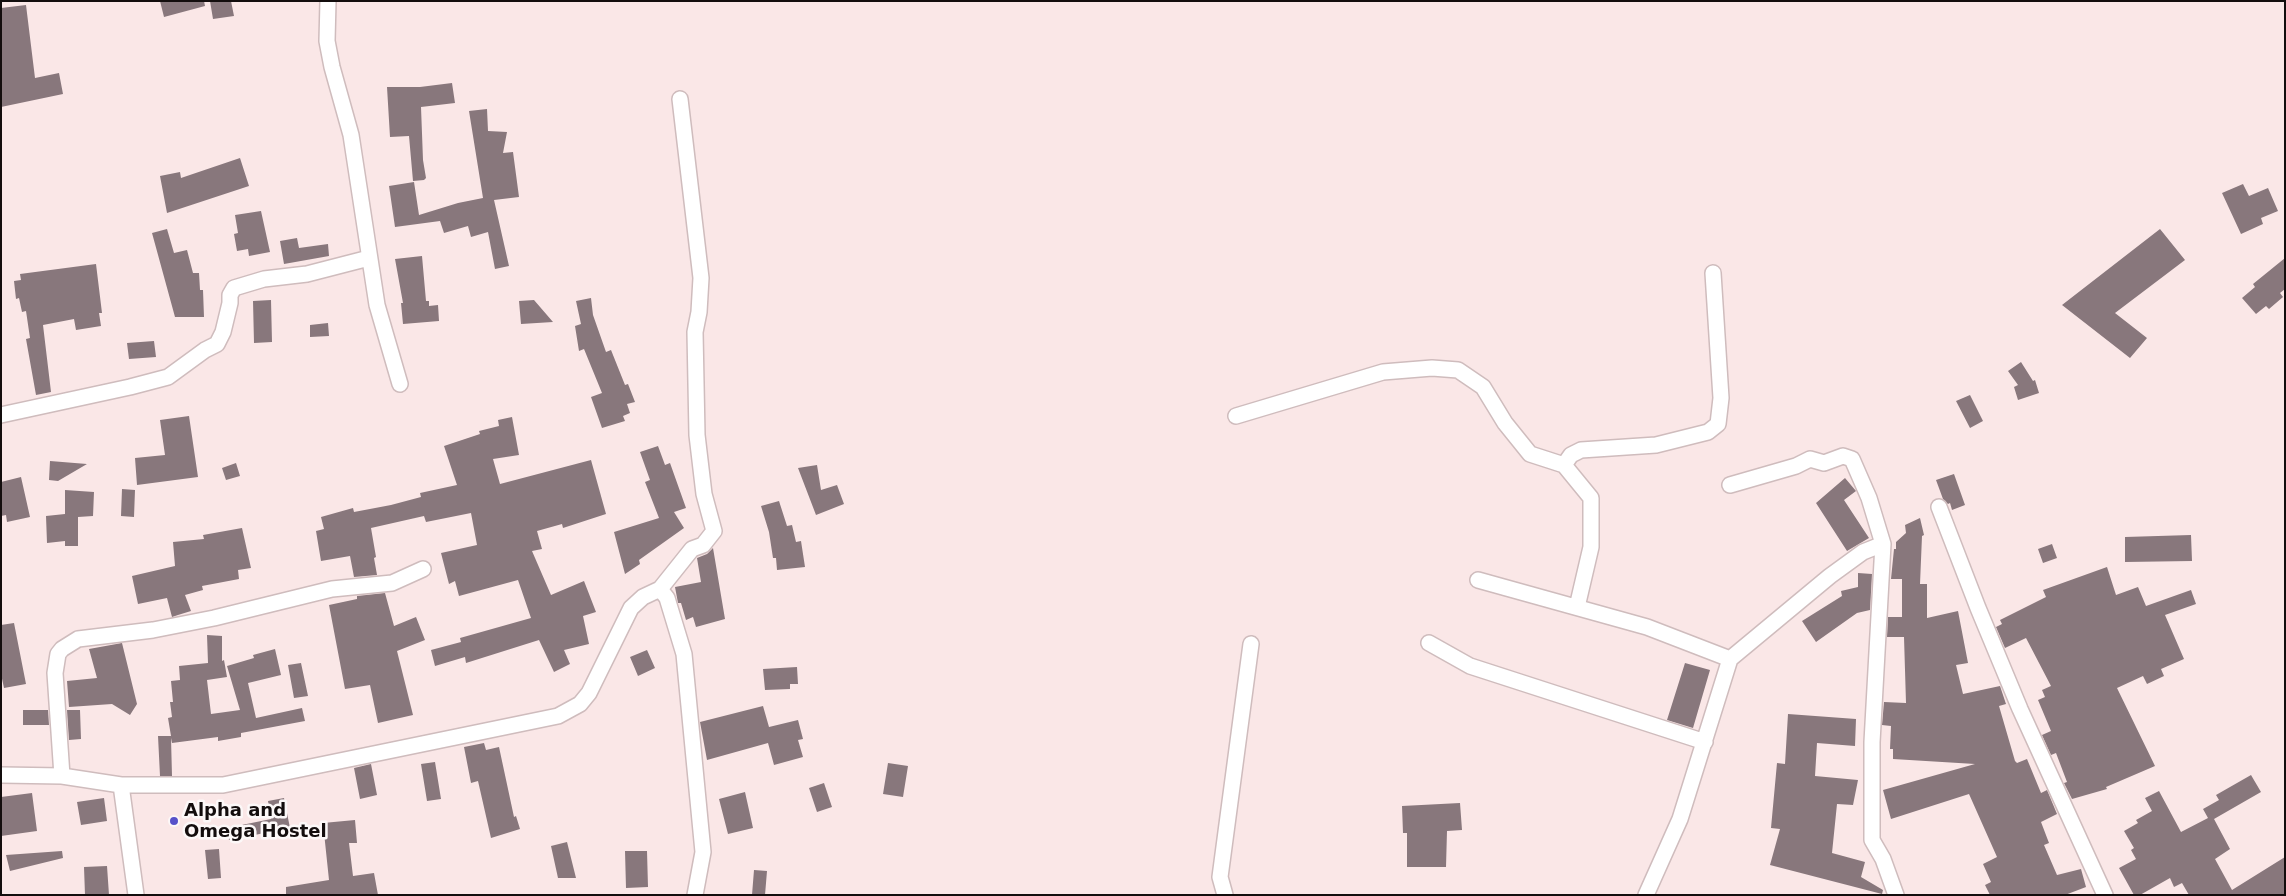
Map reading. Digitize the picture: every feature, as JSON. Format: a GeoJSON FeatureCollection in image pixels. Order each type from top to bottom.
{"type":"FeatureCollection","features":[{"type":"Feature","properties":{"kind":"street"},"geometry":{"type":"LineString","coordinates":[[328,1],[327,41],[332,67],[351,135],[377,305],[400,384]]}},
{"type":"Feature","properties":{"kind":"street"},"geometry":{"type":"LineString","coordinates":[[1,775],[62,776],[121,786],[223,785],[558,716],[580,704],[589,693],[631,608],[643,597],[660,589],[692,549],[703,545],[714,531],[704,494],[698,435],[695,332],[699,312],[701,278],[680,98]]}},
{"type":"Feature","properties":{"kind":"street"},"geometry":{"type":"LineString","coordinates":[[1,415],[168,377],[205,350],[217,344],[223,332],[230,295],[234,288],[264,279],[307,274],[369,258]]}},
{"type":"Feature","properties":{"kind":"street"},"geometry":{"type":"LineString","coordinates":[[1564,464],[1572,455],[1581,450],[1656,445],[1708,432],[1718,424],[1721,416],[1722,398],[1713,273]]}},
{"type":"Feature","properties":{"kind":"street"},"geometry":{"type":"LineString","coordinates":[[1236,416],[1383,372],[1432,368],[1458,370],[1483,386],[1505,423],[1530,454],[1564,464],[1591,498],[1591,547],[1578,607]]}},
{"type":"Feature","properties":{"kind":"street"},"geometry":{"type":"LineString","coordinates":[[1730,485],[1796,466],[1810,459],[1824,463],[1843,456],[1852,459],[1869,498],[1883,544],[1872,742],[1872,840],[1883,859],[1896,895]]}},
{"type":"Feature","properties":{"kind":"street"},"geometry":{"type":"LineString","coordinates":[[1940,507],[1978,608],[2020,708],[2105,895]]}},
{"type":"Feature","properties":{"kind":"street"},"geometry":{"type":"LineString","coordinates":[[1646,895],[1680,819],[1730,659],[1830,576],[1863,552],[1883,544]]}},
{"type":"Feature","properties":{"kind":"street"},"geometry":{"type":"LineString","coordinates":[[62,776],[56,666],[58,654],[62,648],[78,639],[153,630],[214,618],[332,589],[392,582],[423,568]]}},
{"type":"Feature","properties":{"kind":"street"},"geometry":{"type":"LineString","coordinates":[[1478,580],[1647,627],[1730,659]]}},
{"type":"Feature","properties":{"kind":"street"},"geometry":{"type":"LineString","coordinates":[[660,589],[667,598],[684,654],[703,852],[695,895]]}},
{"type":"Feature","properties":{"kind":"street"},"geometry":{"type":"LineString","coordinates":[[1225,895],[1220,878],[1251,644]]}},
{"type":"Feature","properties":{"kind":"street"},"geometry":{"type":"LineString","coordinates":[[1429,644],[1470,666],[1705,742]]}},
{"type":"Feature","properties":{"kind":"street"},"geometry":{"type":"LineString","coordinates":[[121,786],[136,895]]}},
{"type":"Feature","properties":{"kind":"building"},"geometry":{"type":"Polygon","coordinates":[[[160,1],[204,1],[205,6],[164,17],[160,1]]]}},
{"type":"Feature","properties":{"kind":"building"},"geometry":{"type":"Polygon","coordinates":[[[210,1],[231,1],[234,16],[213,19],[210,1]]]}},
{"type":"Feature","properties":{"kind":"building"},"geometry":{"type":"Polygon","coordinates":[[[26,5],[35,78],[59,73],[63,94],[1,107],[1,8],[26,5]]]}},
{"type":"Feature","properties":{"kind":"building"},"geometry":{"type":"Polygon","coordinates":[[[452,83],[455,103],[421,107],[423,160],[426,178],[413,181],[409,136],[390,137],[387,87],[420,87],[452,83]]]}},
{"type":"Feature","properties":{"kind":"building"},"geometry":{"type":"Polygon","coordinates":[[[487,109],[488,131],[507,132],[503,153],[513,152],[519,197],[494,200],[509,266],[495,269],[488,232],[471,237],[468,226],[444,233],[440,221],[395,227],[389,186],[414,182],[419,215],[458,203],[483,198],[469,111],[487,109]]]}},
{"type":"Feature","properties":{"kind":"building"},"geometry":{"type":"Polygon","coordinates":[[[240,158],[249,186],[167,213],[160,176],[180,172],[181,178],[240,158]]]}},
{"type":"Feature","properties":{"kind":"building"},"geometry":{"type":"Polygon","coordinates":[[[2243,184],[2249,196],[2268,188],[2278,211],[2261,218],[2263,224],[2241,234],[2222,193],[2243,184]]]}},
{"type":"Feature","properties":{"kind":"building"},"geometry":{"type":"Polygon","coordinates":[[[261,211],[270,252],[249,256],[248,249],[237,251],[234,234],[238,233],[235,215],[261,211]]]}},
{"type":"Feature","properties":{"kind":"building"},"geometry":{"type":"Polygon","coordinates":[[[167,229],[174,253],[187,250],[193,273],[199,273],[200,290],[203,290],[204,317],[175,317],[152,233],[167,229]]]}},
{"type":"Feature","properties":{"kind":"building"},"geometry":{"type":"Polygon","coordinates":[[[2160,229],[2185,260],[2115,313],[2147,338],[2130,358],[2062,305],[2160,229]]]}},
{"type":"Feature","properties":{"kind":"building"},"geometry":{"type":"Polygon","coordinates":[[[297,238],[299,248],[328,244],[329,256],[284,264],[280,241],[297,238]]]}},
{"type":"Feature","properties":{"kind":"building"},"geometry":{"type":"Polygon","coordinates":[[[422,256],[426,301],[429,301],[429,306],[438,305],[439,321],[403,324],[401,303],[403,303],[395,259],[422,256]]]}},
{"type":"Feature","properties":{"kind":"building"},"geometry":{"type":"Polygon","coordinates":[[[2285,258],[2285,289],[2280,293],[2283,297],[2269,309],[2266,306],[2256,314],[2242,298],[2255,287],[2253,284],[2285,258]]]}},
{"type":"Feature","properties":{"kind":"building"},"geometry":{"type":"Polygon","coordinates":[[[96,264],[102,313],[99,313],[101,326],[76,330],[74,319],[43,325],[51,392],[36,395],[26,339],[30,338],[26,311],[22,312],[19,298],[16,299],[14,281],[21,280],[20,274],[96,264]]]}},
{"type":"Feature","properties":{"kind":"building"},"geometry":{"type":"Polygon","coordinates":[[[591,298],[593,315],[606,352],[611,350],[625,385],[628,384],[635,402],[627,404],[630,413],[623,416],[625,421],[602,428],[591,397],[602,393],[584,349],[579,351],[575,326],[581,324],[576,301],[591,298]]]}},
{"type":"Feature","properties":{"kind":"building"},"geometry":{"type":"Polygon","coordinates":[[[271,300],[272,342],[254,343],[253,301],[271,300]]]}},
{"type":"Feature","properties":{"kind":"building"},"geometry":{"type":"Polygon","coordinates":[[[534,300],[553,322],[521,324],[519,301],[534,300]]]}},
{"type":"Feature","properties":{"kind":"building"},"geometry":{"type":"Polygon","coordinates":[[[328,323],[329,336],[310,337],[310,325],[328,323]]]}},
{"type":"Feature","properties":{"kind":"building"},"geometry":{"type":"Polygon","coordinates":[[[154,341],[156,357],[129,359],[127,343],[154,341]]]}},
{"type":"Feature","properties":{"kind":"building"},"geometry":{"type":"Polygon","coordinates":[[[2021,362],[2033,381],[2035,380],[2039,393],[2018,400],[2014,387],[2018,385],[2008,371],[2021,362]]]}},
{"type":"Feature","properties":{"kind":"building"},"geometry":{"type":"Polygon","coordinates":[[[1970,395],[1983,421],[1970,428],[1956,401],[1970,395]]]}},
{"type":"Feature","properties":{"kind":"building"},"geometry":{"type":"Polygon","coordinates":[[[189,416],[198,477],[137,485],[135,458],[165,455],[160,420],[189,416]]]}},
{"type":"Feature","properties":{"kind":"building"},"geometry":{"type":"Polygon","coordinates":[[[512,417],[519,455],[493,459],[500,484],[591,460],[606,514],[563,528],[562,524],[537,531],[542,549],[532,551],[551,595],[584,581],[596,612],[583,616],[589,644],[564,650],[570,664],[554,672],[539,640],[466,663],[465,657],[435,666],[431,650],[461,642],[460,638],[531,618],[518,580],[459,596],[455,581],[449,584],[441,553],[477,545],[471,513],[426,522],[424,516],[371,528],[377,575],[354,577],[350,556],[321,561],[316,531],[324,529],[321,517],[353,508],[354,512],[391,505],[421,497],[420,493],[457,485],[444,446],[480,434],[479,431],[499,426],[498,420],[512,417]]]}},
{"type":"Feature","properties":{"kind":"building"},"geometry":{"type":"Polygon","coordinates":[[[658,446],[665,465],[670,463],[686,508],[674,512],[684,528],[639,560],[640,564],[625,574],[614,532],[659,518],[645,482],[650,480],[640,452],[658,446]]]}},
{"type":"Feature","properties":{"kind":"building"},"geometry":{"type":"Polygon","coordinates":[[[50,461],[87,464],[58,481],[49,480],[50,461]]]}},
{"type":"Feature","properties":{"kind":"building"},"geometry":{"type":"Polygon","coordinates":[[[236,463],[240,476],[226,480],[222,468],[236,463]]]}},
{"type":"Feature","properties":{"kind":"building"},"geometry":{"type":"Polygon","coordinates":[[[817,465],[821,490],[837,485],[844,504],[816,515],[798,468],[817,465]]]}},
{"type":"Feature","properties":{"kind":"building"},"geometry":{"type":"Polygon","coordinates":[[[1954,474],[1965,505],[1952,510],[1950,503],[1948,504],[1943,499],[1936,480],[1954,474]]]}},
{"type":"Feature","properties":{"kind":"building"},"geometry":{"type":"Polygon","coordinates":[[[21,477],[30,517],[7,522],[6,515],[1,516],[1,482],[21,477]]]}},
{"type":"Feature","properties":{"kind":"building"},"geometry":{"type":"Polygon","coordinates":[[[1845,478],[1856,491],[1844,500],[1869,538],[1847,551],[1816,503],[1845,478]]]}},
{"type":"Feature","properties":{"kind":"building"},"geometry":{"type":"Polygon","coordinates":[[[122,489],[135,490],[134,517],[121,516],[122,489]]]}},
{"type":"Feature","properties":{"kind":"building"},"geometry":{"type":"Polygon","coordinates":[[[65,490],[94,492],[93,516],[78,517],[78,546],[65,546],[65,541],[47,543],[46,516],[65,514],[65,490]]]}},
{"type":"Feature","properties":{"kind":"building"},"geometry":{"type":"Polygon","coordinates":[[[779,501],[787,526],[792,525],[796,542],[801,541],[805,567],[777,570],[776,558],[773,558],[769,532],[761,506],[779,501]]]}},
{"type":"Feature","properties":{"kind":"building"},"geometry":{"type":"Polygon","coordinates":[[[1920,518],[1924,535],[1922,536],[1920,584],[1927,584],[1927,618],[1958,611],[1968,663],[1956,665],[1963,694],[2000,686],[2006,704],[1999,706],[2015,761],[2017,763],[2027,759],[2041,793],[2047,790],[2057,814],[2041,822],[2049,843],[2044,845],[2057,875],[2081,869],[2086,887],[2065,895],[1990,895],[1985,885],[1991,882],[1983,864],[1997,857],[1969,794],[1891,819],[1883,790],[1975,764],[1893,759],[1893,749],[1890,749],[1891,726],[1882,725],[1884,702],[1906,703],[1904,637],[1887,637],[1888,617],[1902,617],[1902,579],[1891,579],[1894,549],[1896,549],[1896,542],[1906,533],[1905,525],[1920,518]]]}},
{"type":"Feature","properties":{"kind":"building"},"geometry":{"type":"Polygon","coordinates":[[[242,528],[251,568],[238,570],[239,579],[202,586],[203,590],[185,595],[191,611],[172,617],[167,598],[138,604],[132,576],[175,566],[173,542],[204,539],[203,535],[242,528]]]}},
{"type":"Feature","properties":{"kind":"building"},"geometry":{"type":"Polygon","coordinates":[[[2191,535],[2192,561],[2125,562],[2125,537],[2191,535]]]}},
{"type":"Feature","properties":{"kind":"building"},"geometry":{"type":"Polygon","coordinates":[[[2052,544],[2057,558],[2043,563],[2038,549],[2052,544]]]}},
{"type":"Feature","properties":{"kind":"building"},"geometry":{"type":"Polygon","coordinates":[[[713,548],[725,619],[696,627],[693,617],[686,620],[681,603],[678,603],[675,587],[701,582],[697,558],[707,554],[713,548]]]}},
{"type":"Feature","properties":{"kind":"building"},"geometry":{"type":"Polygon","coordinates":[[[2107,567],[2116,595],[2138,587],[2146,606],[2191,590],[2196,604],[2165,615],[2184,659],[2161,669],[2164,676],[2147,684],[2143,676],[2117,688],[2155,766],[2106,787],[2107,789],[2072,799],[2064,783],[2067,782],[2056,753],[2051,755],[2042,735],[2051,731],[2038,700],[2045,697],[2042,690],[2051,686],[2026,638],[2005,648],[1996,627],[2002,624],[2000,620],[2046,597],[2043,590],[2107,567]]]}},
{"type":"Feature","properties":{"kind":"building"},"geometry":{"type":"Polygon","coordinates":[[[1858,573],[1872,574],[1870,610],[1857,613],[1816,642],[1802,621],[1842,596],[1841,591],[1858,587],[1858,573]]]}},
{"type":"Feature","properties":{"kind":"building"},"geometry":{"type":"Polygon","coordinates":[[[385,593],[394,626],[416,617],[425,640],[397,651],[413,715],[378,723],[370,685],[345,689],[329,605],[357,599],[357,596],[385,593]]]}},
{"type":"Feature","properties":{"kind":"building"},"geometry":{"type":"Polygon","coordinates":[[[14,623],[26,684],[4,688],[1,674],[1,625],[14,623]]]}},
{"type":"Feature","properties":{"kind":"building"},"geometry":{"type":"Polygon","coordinates":[[[207,635],[222,636],[222,661],[224,660],[227,677],[207,680],[211,714],[240,710],[227,666],[254,658],[253,655],[275,649],[281,675],[248,683],[256,718],[302,708],[305,721],[241,733],[241,737],[218,741],[218,737],[172,743],[171,738],[172,776],[160,776],[158,736],[171,736],[168,718],[172,717],[170,702],[173,702],[171,681],[180,680],[179,666],[208,663],[207,635]]]}},
{"type":"Feature","properties":{"kind":"building"},"geometry":{"type":"Polygon","coordinates":[[[122,643],[137,704],[130,715],[112,704],[69,707],[67,681],[97,678],[89,649],[122,643]]]}},
{"type":"Feature","properties":{"kind":"building"},"geometry":{"type":"Polygon","coordinates":[[[647,650],[655,668],[638,676],[630,657],[647,650]]]}},
{"type":"Feature","properties":{"kind":"building"},"geometry":{"type":"Polygon","coordinates":[[[301,663],[308,696],[294,698],[288,665],[301,663]]]}},
{"type":"Feature","properties":{"kind":"building"},"geometry":{"type":"Polygon","coordinates":[[[1685,663],[1710,670],[1693,728],[1667,720],[1685,663]]]}},
{"type":"Feature","properties":{"kind":"building"},"geometry":{"type":"Polygon","coordinates":[[[797,667],[798,684],[790,684],[790,689],[765,690],[763,669],[797,667]]]}},
{"type":"Feature","properties":{"kind":"building"},"geometry":{"type":"Polygon","coordinates":[[[763,706],[769,727],[798,720],[803,739],[798,740],[803,757],[774,765],[768,743],[707,760],[700,722],[763,706]]]}},
{"type":"Feature","properties":{"kind":"building"},"geometry":{"type":"Polygon","coordinates":[[[23,710],[48,710],[49,725],[23,725],[23,710]]]}},
{"type":"Feature","properties":{"kind":"building"},"geometry":{"type":"Polygon","coordinates":[[[67,710],[80,710],[81,739],[69,740],[67,710]]]}},
{"type":"Feature","properties":{"kind":"building"},"geometry":{"type":"Polygon","coordinates":[[[1788,714],[1856,719],[1855,746],[1817,743],[1815,776],[1858,780],[1853,805],[1837,804],[1832,853],[1865,862],[1861,877],[1883,890],[1882,894],[1770,865],[1780,829],[1771,828],[1777,763],[1785,764],[1788,714]]]}},
{"type":"Feature","properties":{"kind":"building"},"geometry":{"type":"Polygon","coordinates":[[[484,743],[486,750],[499,747],[514,817],[516,816],[520,829],[491,838],[478,781],[471,783],[464,747],[484,743]]]}},
{"type":"Feature","properties":{"kind":"building"},"geometry":{"type":"Polygon","coordinates":[[[435,762],[441,799],[427,801],[421,764],[435,762]]]}},
{"type":"Feature","properties":{"kind":"building"},"geometry":{"type":"Polygon","coordinates":[[[888,763],[908,766],[903,797],[883,794],[888,763]]]}},
{"type":"Feature","properties":{"kind":"building"},"geometry":{"type":"Polygon","coordinates":[[[371,764],[377,795],[360,799],[354,768],[371,764]]]}},
{"type":"Feature","properties":{"kind":"building"},"geometry":{"type":"Polygon","coordinates":[[[2251,775],[2261,792],[2214,819],[2230,849],[2215,859],[2232,890],[2285,857],[2285,895],[2189,895],[2182,883],[2174,887],[2170,878],[2140,895],[2134,895],[2119,868],[2136,859],[2131,850],[2134,848],[2124,831],[2138,823],[2136,820],[2152,811],[2145,798],[2159,791],[2181,832],[2208,818],[2203,809],[2219,800],[2216,795],[2251,775]]]}},
{"type":"Feature","properties":{"kind":"building"},"geometry":{"type":"Polygon","coordinates":[[[824,783],[832,807],[817,812],[809,788],[824,783]]]}},
{"type":"Feature","properties":{"kind":"building"},"geometry":{"type":"Polygon","coordinates":[[[745,792],[753,828],[728,834],[719,799],[745,792]]]}},
{"type":"Feature","properties":{"kind":"building"},"geometry":{"type":"Polygon","coordinates":[[[32,793],[37,831],[1,836],[1,797],[32,793]]]}},
{"type":"Feature","properties":{"kind":"building"},"geometry":{"type":"Polygon","coordinates":[[[104,798],[107,821],[81,825],[77,802],[104,798]]]}},
{"type":"Feature","properties":{"kind":"building"},"geometry":{"type":"Polygon","coordinates":[[[284,798],[290,828],[229,840],[227,828],[271,819],[268,801],[284,798]]]}},
{"type":"Feature","properties":{"kind":"building"},"geometry":{"type":"Polygon","coordinates":[[[1460,803],[1462,830],[1447,831],[1446,867],[1407,867],[1407,833],[1403,833],[1402,806],[1460,803]]]}},
{"type":"Feature","properties":{"kind":"building"},"geometry":{"type":"Polygon","coordinates":[[[355,820],[357,843],[349,843],[353,876],[374,873],[378,895],[286,895],[286,887],[329,880],[323,823],[355,820]]]}},
{"type":"Feature","properties":{"kind":"building"},"geometry":{"type":"Polygon","coordinates":[[[567,842],[576,878],[558,878],[551,846],[567,842]]]}},
{"type":"Feature","properties":{"kind":"building"},"geometry":{"type":"Polygon","coordinates":[[[219,849],[221,878],[208,879],[205,850],[219,849]]]}},
{"type":"Feature","properties":{"kind":"building"},"geometry":{"type":"Polygon","coordinates":[[[62,851],[63,858],[10,871],[6,855],[62,851]]]}},
{"type":"Feature","properties":{"kind":"building"},"geometry":{"type":"Polygon","coordinates":[[[625,851],[647,851],[648,887],[626,888],[625,851]]]}},
{"type":"Feature","properties":{"kind":"building"},"geometry":{"type":"Polygon","coordinates":[[[107,866],[109,895],[85,895],[84,867],[107,866]]]}},
{"type":"Feature","properties":{"kind":"building"},"geometry":{"type":"Polygon","coordinates":[[[754,870],[767,871],[765,895],[752,895],[754,870]]]}},
{"type":"Feature","properties":{"kind":"place","name":"Alpha and Omega Hostel"},"geometry":{"type":"Point","coordinates":[174,821]}}]}
